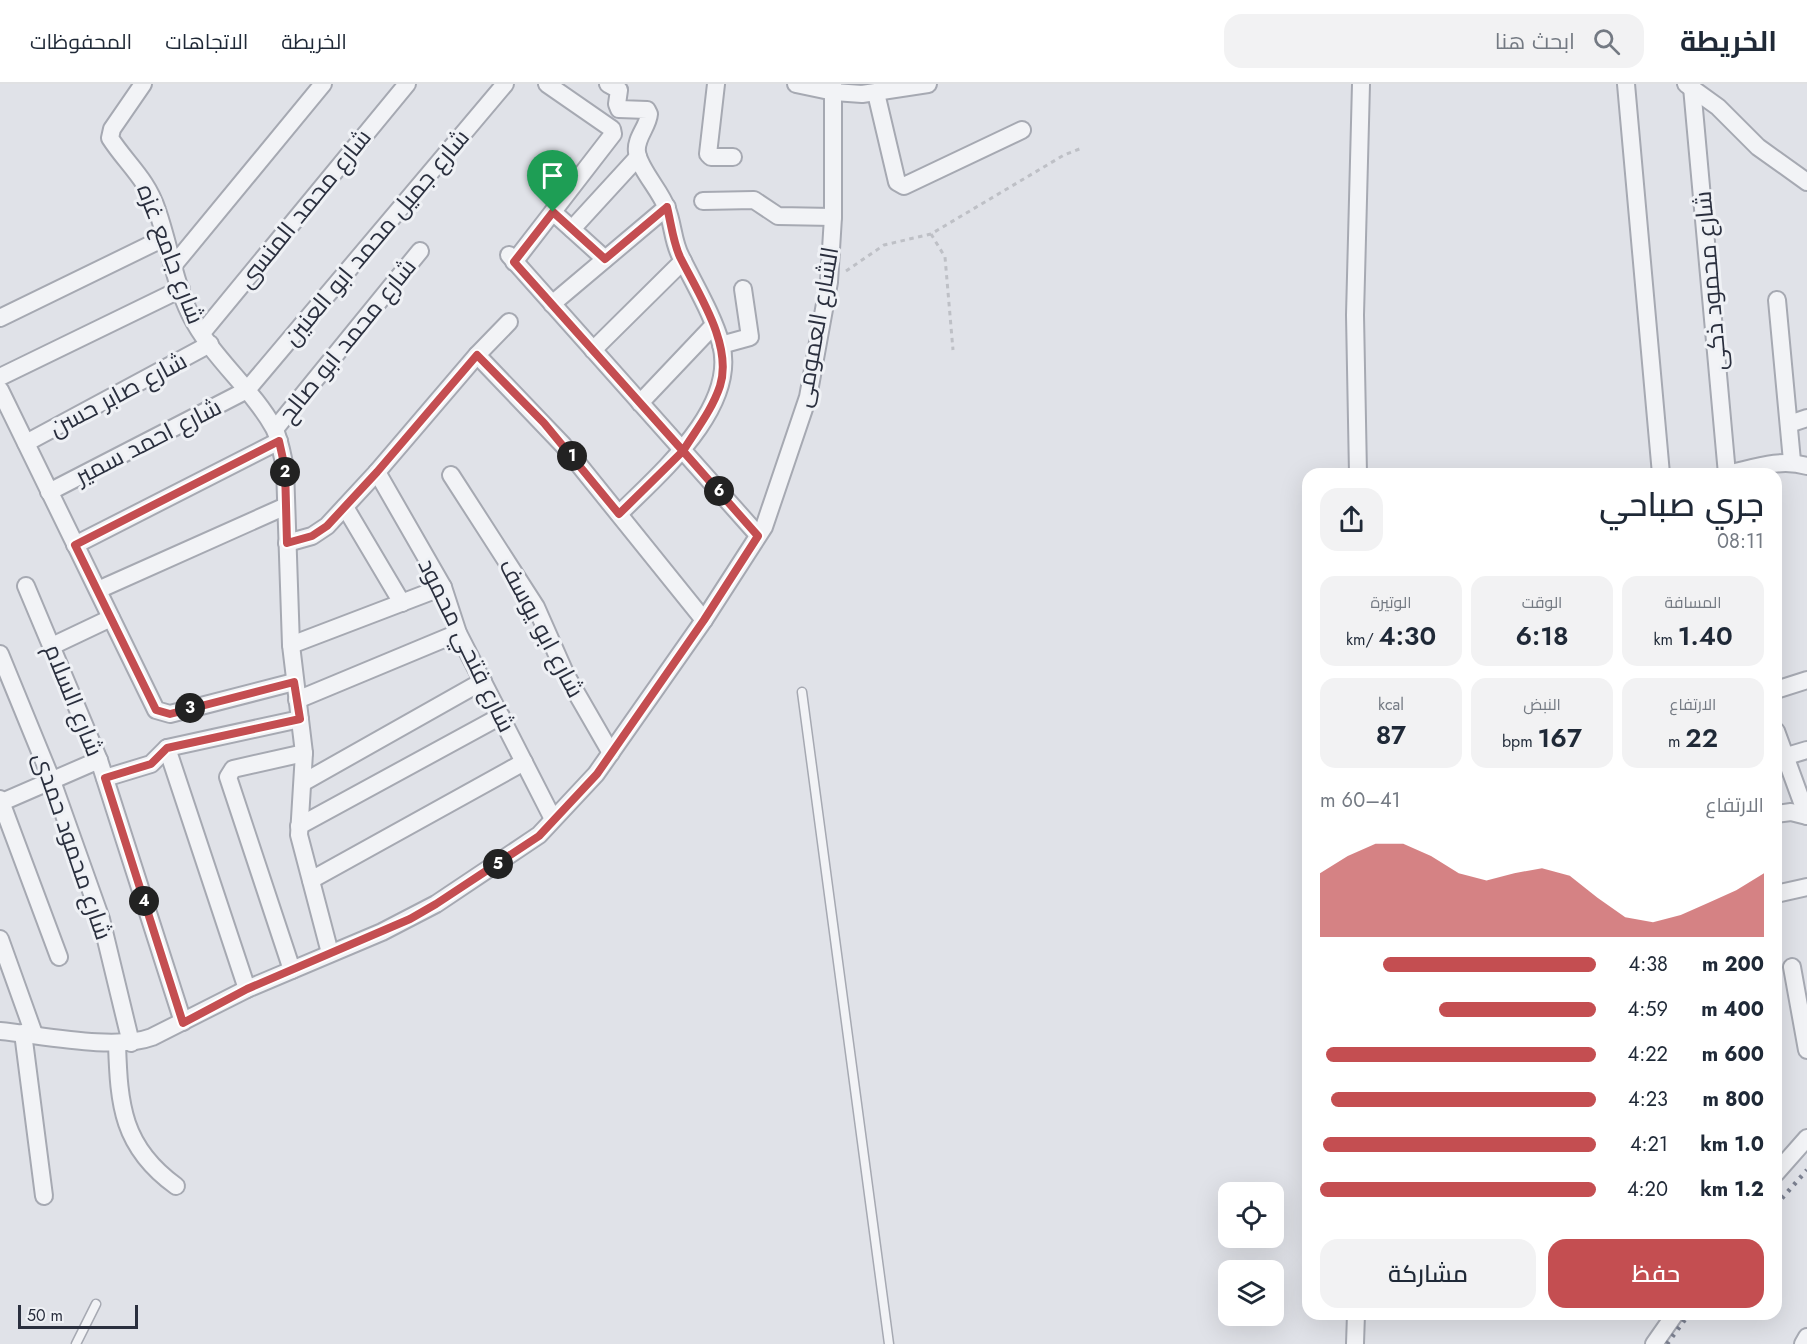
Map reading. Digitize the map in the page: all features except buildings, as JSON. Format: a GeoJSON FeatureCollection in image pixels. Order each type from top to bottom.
{"type":"FeatureCollection","features":[{"type":"Feature","properties":{"kind":"street","name":"شارع جامع غزه"},"geometry":{"type":"LineString","coordinates":[[143,84],[112,129],[110,138],[143,178],[157,209],[172,266],[190,314],[247,390],[277,435],[285,468],[291,645],[304,753],[299,835],[330,953]]}},
{"type":"Feature","properties":{"kind":"street"},"geometry":{"type":"LineString","coordinates":[[172,266],[322,84]]}},
{"type":"Feature","properties":{"kind":"street","name":"شارع محمد المنسى"},"geometry":{"type":"LineString","coordinates":[[206,338],[406,84]]}},
{"type":"Feature","properties":{"kind":"street","name":"شارع جميل محمد ابو العنين"},"geometry":{"type":"LineString","coordinates":[[247,390],[505,84]]}},
{"type":"Feature","properties":{"kind":"street"},"geometry":{"type":"LineString","coordinates":[[547,84],[613,131],[553,212],[512,259],[758,536]]}},
{"type":"Feature","properties":{"kind":"street"},"geometry":{"type":"LineString","coordinates":[[608,84],[619,90],[619,109],[647,110],[649,114],[637,144],[638,157],[667,207],[683,261],[721,345],[723,365],[720,385],[712,404],[683,451],[619,514]]}},
{"type":"Feature","properties":{"kind":"street"},"geometry":{"type":"LineString","coordinates":[[716,84],[708,154],[711,157],[733,157]]}},
{"type":"Feature","properties":{"kind":"street"},"geometry":{"type":"LineString","coordinates":[[796,84],[867,91],[928,84]]}},
{"type":"Feature","properties":{"kind":"street"},"geometry":{"type":"LineString","coordinates":[[1358,468],[1355,315],[1361,84]]}},
{"type":"Feature","properties":{"kind":"street"},"geometry":{"type":"LineString","coordinates":[[1626,84],[1660,468]]}},
{"type":"Feature","properties":{"kind":"street"},"geometry":{"type":"LineString","coordinates":[[1689,86],[1718,107],[1758,147],[1807,182]]}},
{"type":"Feature","properties":{"kind":"street","name":"شارع محمود ذكى"},"geometry":{"type":"LineString","coordinates":[[1689,86],[1726,468]]}},
{"type":"Feature","properties":{"kind":"street","name":"الشارع العمومى"},"geometry":{"type":"LineString","coordinates":[[0,1030],[124,1043],[152,1037],[247,989],[382,932],[436,904],[539,836],[597,774],[704,620],[764,527],[808,397],[829,282],[833,217],[834,88]]}},
{"type":"Feature","properties":{"kind":"street"},"geometry":{"type":"LineString","coordinates":[[867,91],[897,182],[900,185],[909,185],[1022,129]]}},
{"type":"Feature","properties":{"kind":"street"},"geometry":{"type":"LineString","coordinates":[[572,229],[638,157]]}},
{"type":"Feature","properties":{"kind":"street"},"geometry":{"type":"LineString","coordinates":[[703,201],[754,200],[778,216],[833,217]]}},
{"type":"Feature","properties":{"kind":"street"},"geometry":{"type":"LineString","coordinates":[[552,304],[667,207]]}},
{"type":"Feature","properties":{"kind":"street"},"geometry":{"type":"LineString","coordinates":[[553,212],[605,259]]}},
{"type":"Feature","properties":{"kind":"street"},"geometry":{"type":"LineString","coordinates":[[0,318],[164,238]]}},
{"type":"Feature","properties":{"kind":"street","name":"شارع محمد ابو صالح"},"geometry":{"type":"LineString","coordinates":[[75,545],[277,435],[420,251]]}},
{"type":"Feature","properties":{"kind":"street"},"geometry":{"type":"LineString","coordinates":[[593,350],[683,261]]}},
{"type":"Feature","properties":{"kind":"street"},"geometry":{"type":"LineString","coordinates":[[0,377],[181,289]]}},
{"type":"Feature","properties":{"kind":"street"},"geometry":{"type":"LineString","coordinates":[[721,345],[750,336],[743,289]]}},
{"type":"Feature","properties":{"kind":"street"},"geometry":{"type":"LineString","coordinates":[[1771,468],[1800,464],[1789,424],[1777,300]]}},
{"type":"Feature","properties":{"kind":"street"},"geometry":{"type":"LineString","coordinates":[[287,543],[320,532],[345,507],[508,322]]}},
{"type":"Feature","properties":{"kind":"street"},"geometry":{"type":"LineString","coordinates":[[640,403],[713,326]]}},
{"type":"Feature","properties":{"kind":"street","name":"شارع صابر حسن"},"geometry":{"type":"LineString","coordinates":[[26,443],[206,338]]}},
{"type":"Feature","properties":{"kind":"street"},"geometry":{"type":"LineString","coordinates":[[477,355],[544,423],[704,620]]}},
{"type":"Feature","properties":{"kind":"street"},"geometry":{"type":"LineString","coordinates":[[0,390],[156,710],[170,714],[294,682]]}},
{"type":"Feature","properties":{"kind":"street","name":"شارع احمد سمير"},"geometry":{"type":"LineString","coordinates":[[50,492],[247,390]]}},
{"type":"Feature","properties":{"kind":"street"},"geometry":{"type":"LineString","coordinates":[[1789,424],[1807,418]]}},
{"type":"Feature","properties":{"kind":"street","name":"شارع فتحي محمود"},"geometry":{"type":"LineString","coordinates":[[377,472],[443,587],[458,633],[553,819]]}},
{"type":"Feature","properties":{"kind":"street","name":"شارع ابو يوسف"},"geometry":{"type":"LineString","coordinates":[[451,475],[536,607],[566,675],[610,753]]}},
{"type":"Feature","properties":{"kind":"street"},"geometry":{"type":"LineString","coordinates":[[98,590],[286,506]]}},
{"type":"Feature","properties":{"kind":"street"},"geometry":{"type":"LineString","coordinates":[[345,507],[402,603]]}},
{"type":"Feature","properties":{"kind":"street","name":"شارع السلام"},"geometry":{"type":"LineString","coordinates":[[26,586],[99,760],[183,1023]]}},
{"type":"Feature","properties":{"kind":"street"},"geometry":{"type":"LineString","coordinates":[[291,645],[443,587]]}},
{"type":"Feature","properties":{"kind":"street"},"geometry":{"type":"LineString","coordinates":[[52,646],[111,618]]}},
{"type":"Feature","properties":{"kind":"street"},"geometry":{"type":"LineString","coordinates":[[297,700],[458,633]]}},
{"type":"Feature","properties":{"kind":"street","name":"شارع محمود حمدى"},"geometry":{"type":"LineString","coordinates":[[0,654],[52,781],[101,919],[124,1043],[119,1086],[126,1125],[146,1160],[176,1186]]}},
{"type":"Feature","properties":{"kind":"street"},"geometry":{"type":"LineString","coordinates":[[1782,688],[1807,680]]}},
{"type":"Feature","properties":{"kind":"street"},"geometry":{"type":"LineString","coordinates":[[304,782],[483,681]]}},
{"type":"Feature","properties":{"kind":"street"},"geometry":{"type":"LineString","coordinates":[[299,826],[501,716]]}},
{"type":"Feature","properties":{"kind":"street"},"geometry":{"type":"LineString","coordinates":[[105,778],[151,764],[167,748],[300,719]]}},
{"type":"Feature","properties":{"kind":"street"},"geometry":{"type":"LineString","coordinates":[[167,748],[247,989]]}},
{"type":"Feature","properties":{"kind":"street"},"geometry":{"type":"LineString","coordinates":[[1782,758],[1807,750]]}},
{"type":"Feature","properties":{"kind":"street"},"geometry":{"type":"LineString","coordinates":[[292,970],[228,777],[233,769],[304,753]]}},
{"type":"Feature","properties":{"kind":"street"},"geometry":{"type":"LineString","coordinates":[[59,957],[0,801],[99,760]]}},
{"type":"Feature","properties":{"kind":"street"},"geometry":{"type":"LineString","coordinates":[[1782,760],[1807,816]]}},
{"type":"Feature","properties":{"kind":"street"},"geometry":{"type":"LineString","coordinates":[[311,880],[524,762]]}},
{"type":"Feature","properties":{"kind":"street"},"geometry":{"type":"LineString","coordinates":[[1782,813],[1791,812],[1807,816]]}},
{"type":"Feature","properties":{"kind":"street"},"geometry":{"type":"LineString","coordinates":[[1782,893],[1807,887]]}},
{"type":"Feature","properties":{"kind":"street"},"geometry":{"type":"LineString","coordinates":[[0,939],[28,1034],[44,1196]]}},
{"type":"Feature","properties":{"kind":"street"},"geometry":{"type":"LineString","coordinates":[[1792,967],[1807,1050]]}},
{"type":"Feature","properties":{"kind":"street"},"geometry":{"type":"LineString","coordinates":[[1782,1166],[1807,1138]]}},
{"type":"Feature","properties":{"kind":"street"},"geometry":{"type":"LineString","coordinates":[[1355,1344],[1356,1320]]}},
{"type":"Feature","properties":{"kind":"street"},"geometry":{"type":"LineString","coordinates":[[1654,1344],[1671,1320]]}},
{"type":"Feature","properties":{"kind":"street"},"geometry":{"type":"LineString","coordinates":[[1803,1344],[1807,1337]]}},
{"type":"Feature","properties":{"kind":"lane"},"geometry":{"type":"LineString","coordinates":[[802,692],[889,1344]]}},
{"type":"Feature","properties":{"kind":"lane"},"geometry":{"type":"LineString","coordinates":[[76,1344],[96,1304]]}},
{"type":"Feature","properties":{"kind":"path"},"geometry":{"type":"LineString","coordinates":[[829,282],[884,245],[931,234],[1064,155],[1082,148]]}},
{"type":"Feature","properties":{"kind":"path"},"geometry":{"type":"LineString","coordinates":[[931,234],[945,257],[952,350]]}},
{"type":"Feature","properties":{"kind":"railway"},"geometry":{"type":"LineString","coordinates":[[1782,1198],[1807,1170]]}},
{"type":"Feature","properties":{"kind":"railway"},"geometry":{"type":"LineString","coordinates":[[1667,1344],[1685,1320]]}},
{"type":"Feature","properties":{"kind":"route"},"geometry":{"type":"LineString","coordinates":[[553,212],[514,262],[683,451],[619,514],[544,423],[477,355],[377,472],[327,526],[312,536],[287,543],[285,468],[279,441],[75,545],[156,710],[160,713],[170,714],[294,682],[300,719],[167,748],[151,764],[105,778],[183,1023],[247,989],[410,919],[539,836],[597,774],[704,620],[758,536],[683,451],[712,404],[720,385],[723,365],[721,345],[692,276],[679,255],[667,207],[605,259],[553,212]]}}]}
